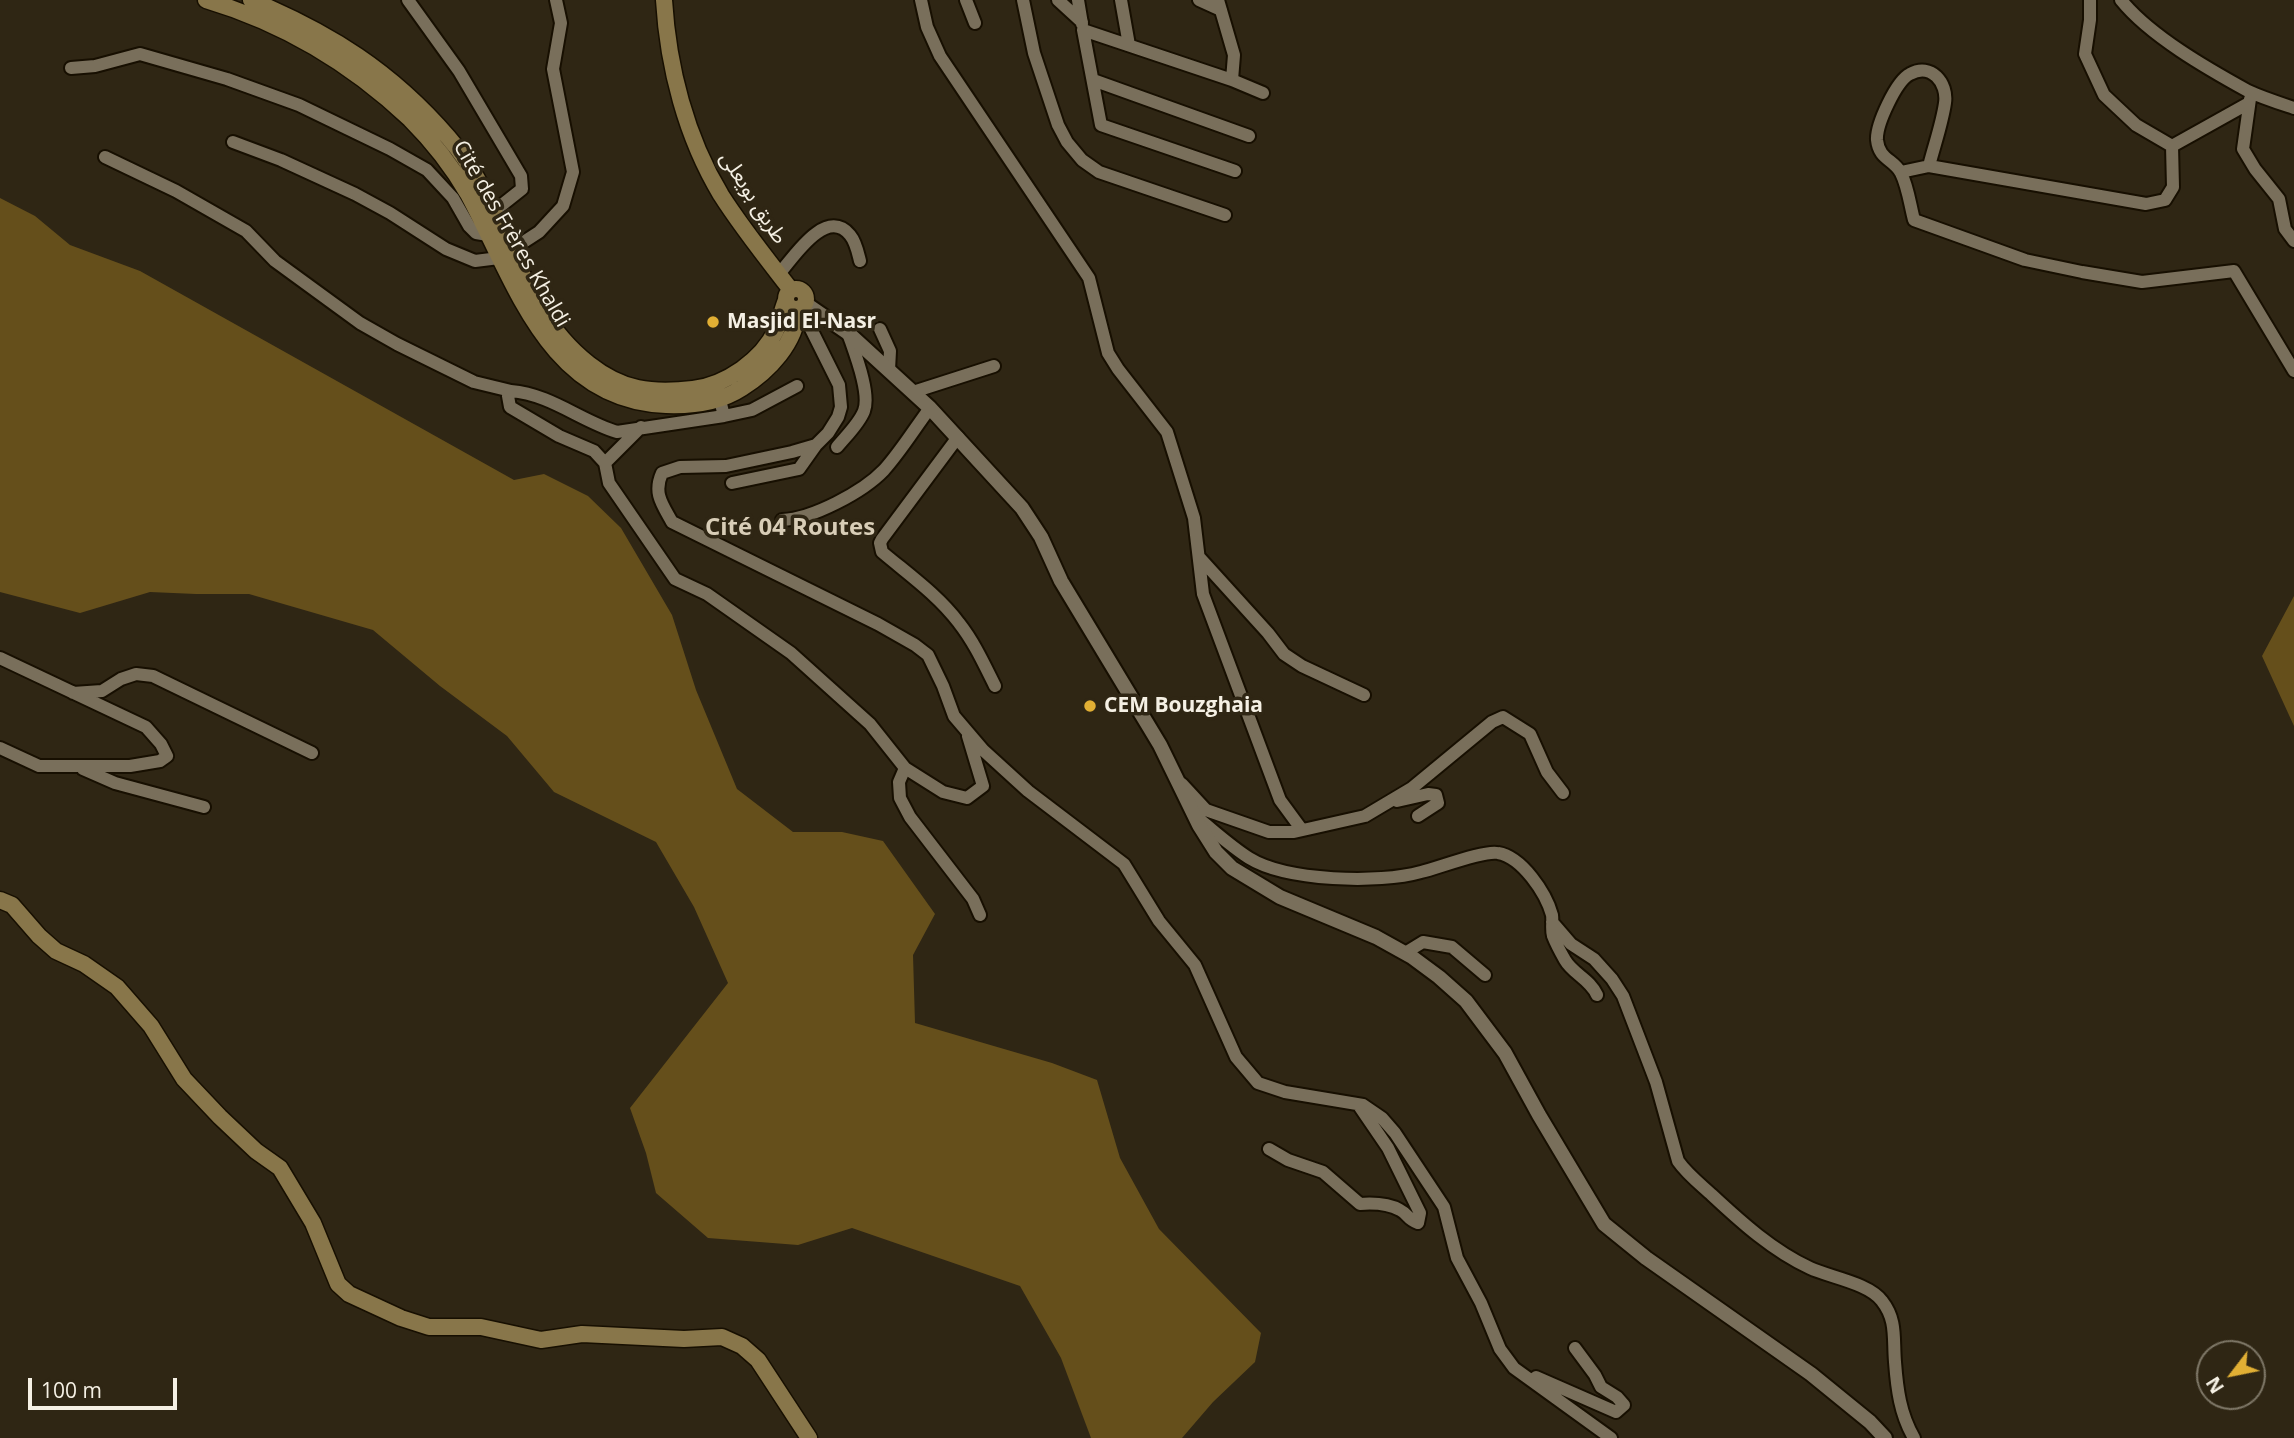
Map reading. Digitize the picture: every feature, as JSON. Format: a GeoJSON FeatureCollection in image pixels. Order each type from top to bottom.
{"type":"FeatureCollection","features":[{"type":"Feature","properties":{"kind":"main road","name":"Cité des Frères Khaldi"},"geometry":{"type":"LineString","coordinates":[[206,0],[286,30],[358,76],[431,141],[486,214]]}},
{"type":"Feature","properties":{"kind":"main road","name":"Cité des Frères Khaldi"},"geometry":{"type":"LineString","coordinates":[[251,0],[301,21],[354,52],[418,103],[464,157],[522,303],[542,333],[577,372],[597,386],[629,401],[654,404],[680,405],[720,400],[754,381],[778,356],[794,334],[796,302]]}},
{"type":"Feature","properties":{"kind":"main road","name":"طريق بويعلى"},"geometry":{"type":"LineString","coordinates":[[664,0],[669,46],[682,101],[700,154],[731,210],[779,274],[796,302]]}},
{"type":"Feature","properties":{"kind":"main road","name":"Cité des Frères Khaldi"},"geometry":{"type":"LineString","coordinates":[[505,255],[539,309],[567,345],[607,377],[634,388],[659,392],[696,389],[727,378],[751,362],[764,348],[796,302]]}},
{"type":"Feature","properties":{"kind":"main road"},"geometry":{"type":"LineString","coordinates":[[0,900],[12,905],[56,951],[84,964],[117,987],[151,1026],[184,1079],[247,1143],[280,1168],[313,1223],[338,1284],[349,1294],[401,1318],[429,1327],[481,1327],[541,1340],[582,1334],[684,1339],[722,1336],[743,1346],[758,1360],[809,1438]]}},
{"type":"Feature","properties":{"kind":"street"},"geometry":{"type":"LineString","coordinates":[[408,0],[459,71],[522,176],[522,189],[486,214]]}},
{"type":"Feature","properties":{"kind":"street"},"geometry":{"type":"LineString","coordinates":[[233,142],[281,160],[355,194],[446,249],[475,261],[505,255],[539,232],[563,206],[573,172],[553,69],[561,23],[556,0]]}},
{"type":"Feature","properties":{"kind":"street"},"geometry":{"type":"LineString","coordinates":[[921,0],[926,27],[940,56],[1089,278],[1108,353],[1167,432],[1194,518],[1203,594],[1280,800],[1302,830]]}},
{"type":"Feature","properties":{"kind":"street"},"geometry":{"type":"LineString","coordinates":[[966,0],[975,23]]}},
{"type":"Feature","properties":{"kind":"street"},"geometry":{"type":"LineString","coordinates":[[1023,0],[1034,53],[1058,125],[1067,142],[1082,160],[1099,172],[1225,215]]}},
{"type":"Feature","properties":{"kind":"street"},"geometry":{"type":"LineString","coordinates":[[1058,0],[1082,26],[1263,93]]}},
{"type":"Feature","properties":{"kind":"street"},"geometry":{"type":"LineString","coordinates":[[1078,0],[1101,125],[1235,172]]}},
{"type":"Feature","properties":{"kind":"street"},"geometry":{"type":"LineString","coordinates":[[1121,0],[1129,45]]}},
{"type":"Feature","properties":{"kind":"street"},"geometry":{"type":"LineString","coordinates":[[1199,0],[1219,5],[1234,55],[1232,80]]}},
{"type":"Feature","properties":{"kind":"street"},"geometry":{"type":"LineString","coordinates":[[2090,0],[2085,54],[2104,95],[2136,125],[2172,146]]}},
{"type":"Feature","properties":{"kind":"street"},"geometry":{"type":"LineString","coordinates":[[2121,0],[2131,12],[2172,45],[2250,97],[2294,108]]}},
{"type":"Feature","properties":{"kind":"street"},"geometry":{"type":"LineString","coordinates":[[71,68],[95,66],[141,54],[227,79],[299,106],[390,149],[427,170],[453,198],[468,226],[476,233],[495,233]]}},
{"type":"Feature","properties":{"kind":"street"},"geometry":{"type":"LineString","coordinates":[[1929,166],[1945,102],[1944,88],[1936,75],[1927,70],[1909,74],[1904,79],[1894,93],[1877,137],[1880,152],[1901,172],[1914,220],[2025,260],[2142,282],[2234,271],[2294,372]]}},
{"type":"Feature","properties":{"kind":"street"},"geometry":{"type":"LineString","coordinates":[[1093,80],[1249,136]]}},
{"type":"Feature","properties":{"kind":"street"},"geometry":{"type":"LineString","coordinates":[[2172,146],[2250,97]]}},
{"type":"Feature","properties":{"kind":"street"},"geometry":{"type":"LineString","coordinates":[[2250,97],[2244,149],[2255,169],[2279,199],[2285,229],[2294,241]]}},
{"type":"Feature","properties":{"kind":"street"},"geometry":{"type":"LineString","coordinates":[[1901,172],[1929,166],[2146,204],[2165,200],[2173,187],[2172,146]]}},
{"type":"Feature","properties":{"kind":"street"},"geometry":{"type":"LineString","coordinates":[[106,158],[176,191],[246,231],[275,261],[360,323],[397,344],[474,382],[526,392],[601,427],[617,432],[724,416],[752,410],[797,386]]}},
{"type":"Feature","properties":{"kind":"street"},"geometry":{"type":"LineString","coordinates":[[779,274],[819,230],[830,226],[851,236],[860,261]]}},
{"type":"Feature","properties":{"kind":"street"},"geometry":{"type":"LineString","coordinates":[[796,302],[848,333],[873,355],[930,408],[1022,508],[1041,537],[1061,581],[1160,745],[1216,852],[1232,868],[1280,897],[1376,937],[1439,977],[1466,1001],[1505,1053],[1604,1224],[1646,1258],[1811,1374],[1885,1438]]}},
{"type":"Feature","properties":{"kind":"street"},"geometry":{"type":"LineString","coordinates":[[732,483],[799,469],[838,417],[841,396],[839,385],[796,302]]}},
{"type":"Feature","properties":{"kind":"street"},"geometry":{"type":"LineString","coordinates":[[880,329],[890,351],[889,370]]}},
{"type":"Feature","properties":{"kind":"street"},"geometry":{"type":"LineString","coordinates":[[837,447],[861,417],[866,405],[860,371],[848,333]]}},
{"type":"Feature","properties":{"kind":"street"},"geometry":{"type":"LineString","coordinates":[[860,371],[873,355]]}},
{"type":"Feature","properties":{"kind":"street"},"geometry":{"type":"LineString","coordinates":[[913,392],[994,366]]}},
{"type":"Feature","properties":{"kind":"street"},"geometry":{"type":"LineString","coordinates":[[511,391],[508,397],[510,407],[559,436],[594,451],[605,463],[609,483],[675,579],[708,594],[791,653],[870,724],[905,768],[943,792],[967,798],[983,786],[967,733]]}},
{"type":"Feature","properties":{"kind":"street"},"geometry":{"type":"LineString","coordinates":[[720,400],[724,416]]}},
{"type":"Feature","properties":{"kind":"street"},"geometry":{"type":"LineString","coordinates":[[782,520],[813,514],[874,479],[930,408]]}},
{"type":"Feature","properties":{"kind":"street"},"geometry":{"type":"LineString","coordinates":[[605,463],[641,427]]}},
{"type":"Feature","properties":{"kind":"street"},"geometry":{"type":"LineString","coordinates":[[958,437],[882,539],[880,548],[959,622],[995,686]]}},
{"type":"Feature","properties":{"kind":"street"},"geometry":{"type":"LineString","coordinates":[[816,444],[726,466],[680,467],[662,473],[657,484],[660,500],[672,522],[878,624],[928,655],[954,716],[967,733],[1028,791],[1124,864],[1159,920],[1195,965],[1236,1057],[1258,1083],[1285,1092],[1363,1105],[1382,1118],[1444,1207],[1457,1258],[1481,1303],[1500,1349],[1514,1368],[1611,1438]]}},
{"type":"Feature","properties":{"kind":"street"},"geometry":{"type":"LineString","coordinates":[[1199,556],[1284,654],[1302,666],[1364,695]]}},
{"type":"Feature","properties":{"kind":"street"},"geometry":{"type":"LineString","coordinates":[[0,658],[146,727],[161,744],[167,756],[160,761],[130,766],[39,766],[0,748]]}},
{"type":"Feature","properties":{"kind":"street"},"geometry":{"type":"LineString","coordinates":[[73,693],[102,691],[121,679],[136,674],[153,676],[312,753]]}},
{"type":"Feature","properties":{"kind":"street"},"geometry":{"type":"LineString","coordinates":[[1177,779],[1206,810],[1269,832],[1302,830],[1365,817],[1412,788],[1492,722],[1503,717],[1530,734],[1547,772],[1563,793]]}},
{"type":"Feature","properties":{"kind":"street"},"geometry":{"type":"LineString","coordinates":[[76,766],[115,783],[204,807]]}},
{"type":"Feature","properties":{"kind":"street"},"geometry":{"type":"LineString","coordinates":[[905,768],[899,782],[900,798],[909,817],[973,899],[980,915]]}},
{"type":"Feature","properties":{"kind":"street"},"geometry":{"type":"LineString","coordinates":[[1387,803],[1429,794],[1436,795],[1438,803],[1418,816]]}},
{"type":"Feature","properties":{"kind":"street"},"geometry":{"type":"LineString","coordinates":[[1194,814],[1249,858],[1271,868],[1311,876],[1401,878],[1457,863],[1481,853],[1499,852],[1517,862],[1538,885],[1552,915],[1553,934],[1567,963],[1593,986],[1597,995]]}},
{"type":"Feature","properties":{"kind":"street"},"geometry":{"type":"LineString","coordinates":[[1552,922],[1571,944],[1594,959],[1623,996],[1656,1082],[1678,1161],[1685,1171],[1730,1212],[1781,1252],[1810,1269],[1861,1287],[1880,1298],[1892,1318],[1899,1400],[1905,1422],[1914,1438]]}},
{"type":"Feature","properties":{"kind":"street"},"geometry":{"type":"LineString","coordinates":[[1405,953],[1423,942],[1452,947],[1485,975]]}},
{"type":"Feature","properties":{"kind":"street"},"geometry":{"type":"LineString","coordinates":[[1269,1149],[1287,1160],[1323,1172],[1360,1204],[1373,1203],[1402,1210],[1409,1220],[1418,1223],[1420,1213],[1388,1148],[1358,1104]]}},
{"type":"Feature","properties":{"kind":"street"},"geometry":{"type":"LineString","coordinates":[[1514,1368],[1616,1412],[1622,1409],[1623,1405],[1618,1398],[1601,1387],[1575,1348]]}},
{"type":"Feature","properties":{"kind":"shaded area"},"geometry":{"type":"Polygon","coordinates":[[[0,198],[35,216],[70,245],[140,271],[514,480],[544,474],[588,496],[621,528],[672,615],[696,690],[737,789],[793,832],[842,832],[883,841],[935,914],[913,955],[915,1023],[1052,1063],[1097,1080],[1120,1158],[1159,1229],[1261,1333],[1255,1362],[1213,1402],[1182,1438],[1091,1438],[1061,1358],[1020,1286],[852,1228],[798,1245],[708,1238],[656,1193],[646,1153],[630,1108],[728,983],[694,907],[656,842],[554,792],[507,736],[440,686],[373,630],[249,594],[150,592],[80,613],[0,592],[0,198]]]}},
{"type":"Feature","properties":{"kind":"shaded area"},"geometry":{"type":"Polygon","coordinates":[[[2294,596],[2294,726],[2262,656],[2294,596]]]}},
{"type":"Feature","properties":{"kind":"place","name":"Masjid El-Nasr"},"geometry":{"type":"Point","coordinates":[713,322]}},
{"type":"Feature","properties":{"kind":"place","name":"CEM Bouzghaia"},"geometry":{"type":"Point","coordinates":[1090,706]}},
{"type":"Feature","properties":{"kind":"district","name":"Cité 04 Routes"},"geometry":{"type":"Point","coordinates":[790,528]}}]}
